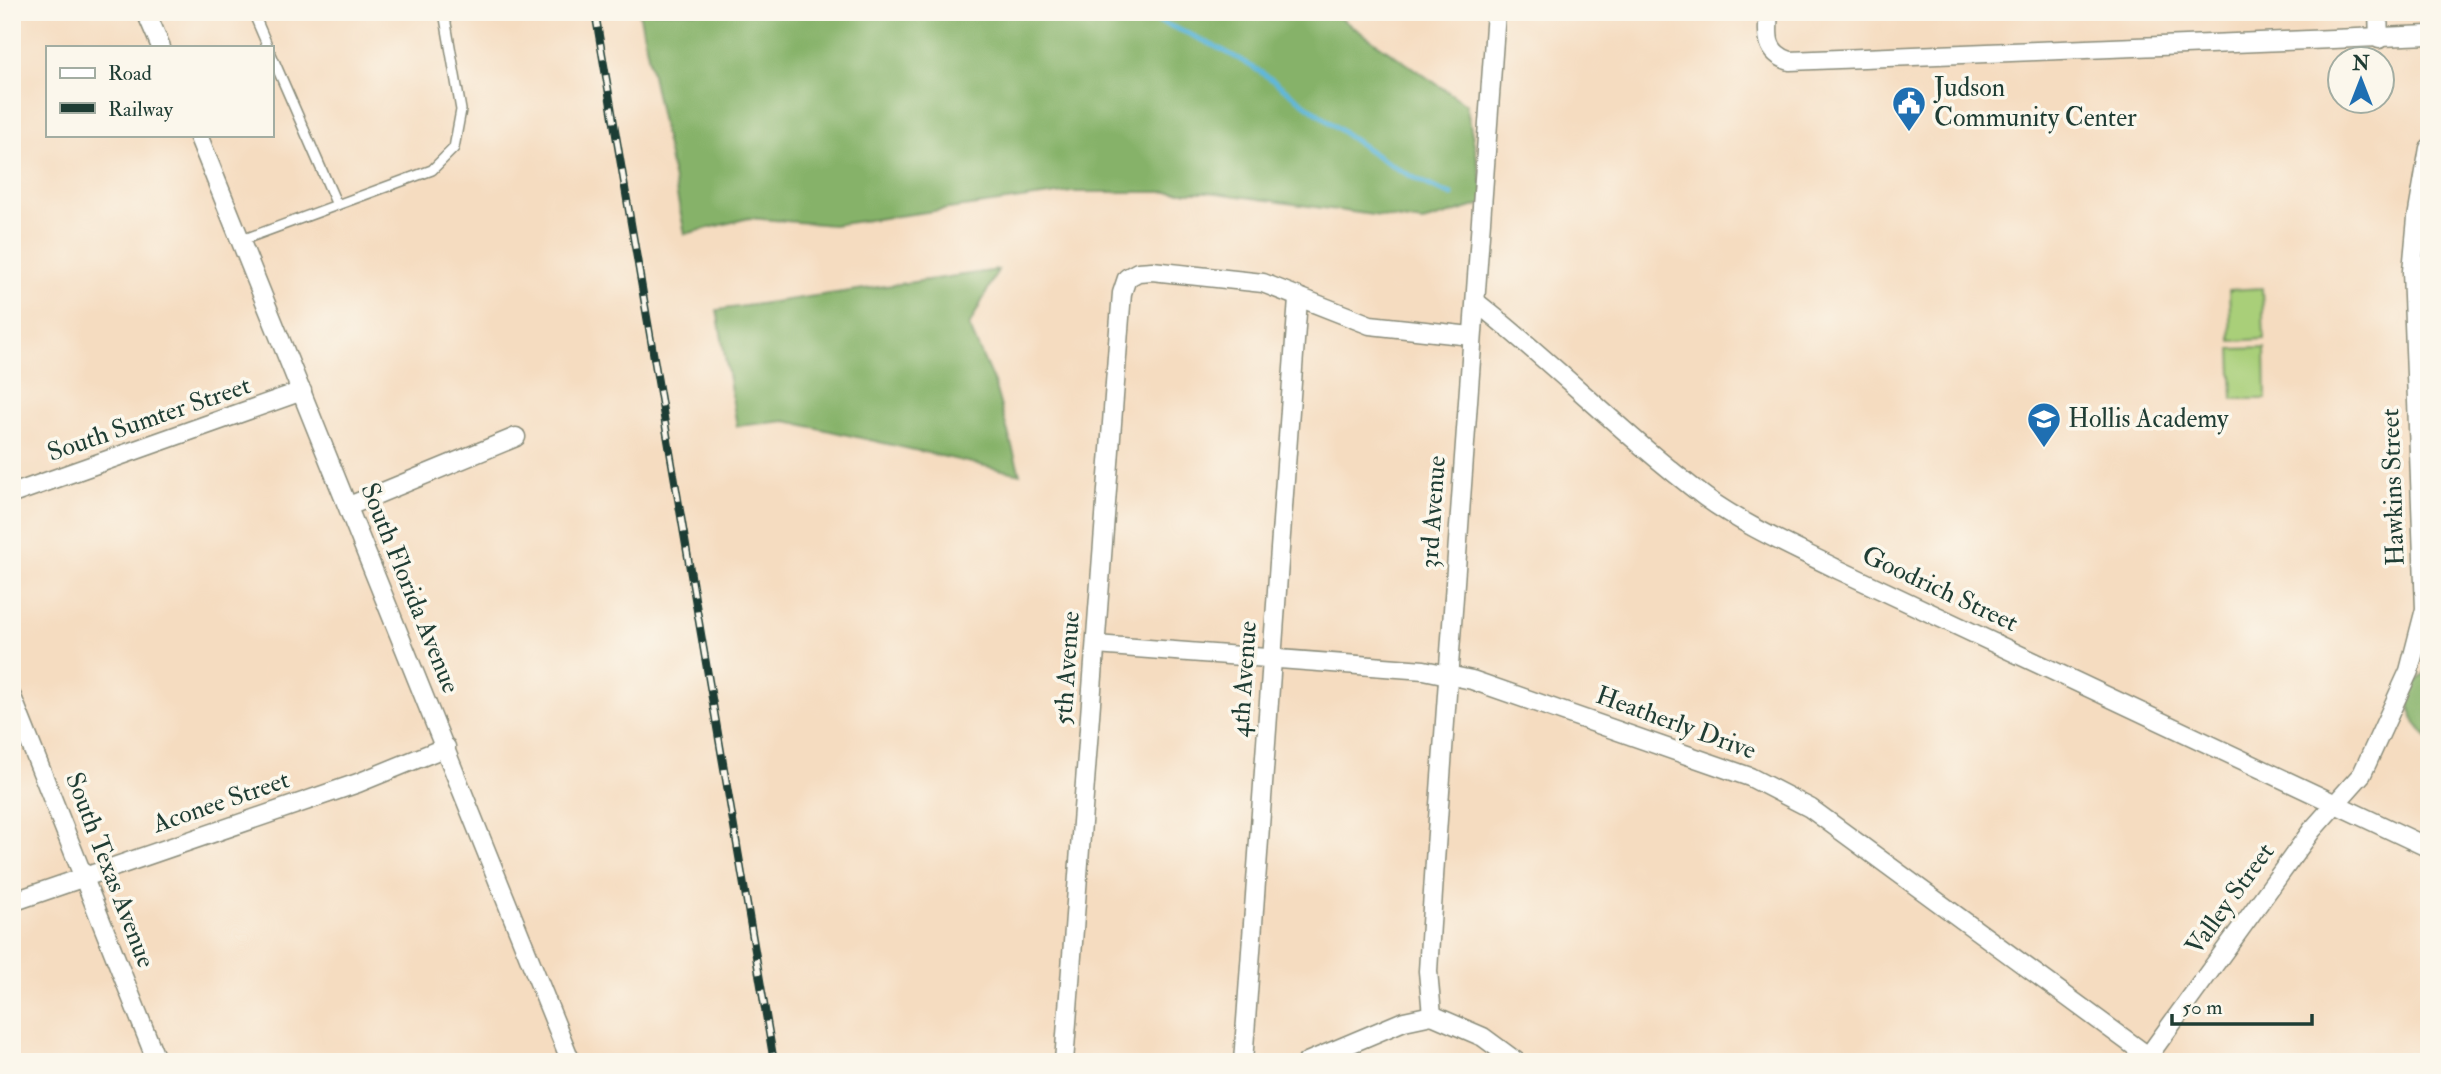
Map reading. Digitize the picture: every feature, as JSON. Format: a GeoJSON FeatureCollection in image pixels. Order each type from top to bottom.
{"type":"FeatureCollection","features":[{"type":"Feature","properties":{"kind":"street"},"geometry":{"type":"LineString","coordinates":[[146,12],[161,46]]}},
{"type":"Feature","properties":{"kind":"street","name":"3rd Avenue"},"geometry":{"type":"LineString","coordinates":[[1432,1015],[1428,971],[1496,12]]}},
{"type":"Feature","properties":{"kind":"street"},"geometry":{"type":"LineString","coordinates":[[1769,12],[1769,45],[1774,54],[1790,61],[1802,62],[2429,35]]}},
{"type":"Feature","properties":{"kind":"street"},"geometry":{"type":"LineString","coordinates":[[2378,12],[2379,38]]}},
{"type":"Feature","properties":{"kind":"street","name":"South Florida Avenue"},"geometry":{"type":"LineString","coordinates":[[198,136],[572,1062]]}},
{"type":"Feature","properties":{"kind":"street","name":"Hawkins Street"},"geometry":{"type":"LineString","coordinates":[[2336,804],[2362,774],[2409,671],[2423,622],[2426,577],[2422,399],[2412,271],[2423,218],[2429,148]]}},
{"type":"Feature","properties":{"kind":"street","name":"5th Avenue"},"geometry":{"type":"LineString","coordinates":[[1064,1062],[1120,317],[1127,278],[1138,272],[1152,271],[1263,283],[1298,299]]}},
{"type":"Feature","properties":{"kind":"street"},"geometry":{"type":"LineString","coordinates":[[1298,299],[1370,325],[1471,336]]}},
{"type":"Feature","properties":{"kind":"street","name":"4th Avenue"},"geometry":{"type":"LineString","coordinates":[[1242,1062],[1298,299]]}},
{"type":"Feature","properties":{"kind":"street","name":"Goodrich Street"},"geometry":{"type":"LineString","coordinates":[[1476,302],[1671,470],[1708,498],[1753,526],[1837,569],[2429,848]]}},
{"type":"Feature","properties":{"kind":"street","name":"South Sumter Street"},"geometry":{"type":"LineString","coordinates":[[12,495],[302,391]]}},
{"type":"Feature","properties":{"kind":"street"},"geometry":{"type":"LineString","coordinates":[[349,506],[516,437]]}},
{"type":"Feature","properties":{"kind":"street","name":"Heatherly Drive"},"geometry":{"type":"LineString","coordinates":[[1096,645],[1424,670],[1496,687],[1787,794],[2150,1060]]}},
{"type":"Feature","properties":{"kind":"street","name":"South Texas Avenue"},"geometry":{"type":"LineString","coordinates":[[12,697],[157,1062]]}},
{"type":"Feature","properties":{"kind":"street","name":"Aconee Street"},"geometry":{"type":"LineString","coordinates":[[12,902],[358,783],[446,747]]}},
{"type":"Feature","properties":{"kind":"street","name":"Valley Street"},"geometry":{"type":"LineString","coordinates":[[2150,1060],[2312,830],[2336,804]]}},
{"type":"Feature","properties":{"kind":"street"},"geometry":{"type":"LineString","coordinates":[[1307,1062],[1404,1021],[1432,1015],[1483,1037],[1517,1062]]}},
{"type":"Feature","properties":{"kind":"lane"},"geometry":{"type":"LineString","coordinates":[[253,12],[268,46]]}},
{"type":"Feature","properties":{"kind":"lane"},"geometry":{"type":"LineString","coordinates":[[242,240],[432,170],[454,148],[461,110],[444,12]]}},
{"type":"Feature","properties":{"kind":"lane"},"geometry":{"type":"LineString","coordinates":[[273,59],[337,205]]}},
{"type":"Feature","properties":{"kind":"green space"},"geometry":{"type":"Polygon","coordinates":[[[639,12],[1331,12],[1466,104],[1486,203],[1423,222],[1209,192],[1072,192],[833,225],[749,218],[685,234],[639,12]]]}},
{"type":"Feature","properties":{"kind":"green space"},"geometry":{"type":"Polygon","coordinates":[[[998,270],[969,326],[994,383],[1020,474],[786,421],[737,426],[717,310],[998,270]]]}},
{"type":"Feature","properties":{"kind":"green space"},"geometry":{"type":"Polygon","coordinates":[[[2262,288],[2264,339],[2231,341],[2229,290],[2262,288]]]}},
{"type":"Feature","properties":{"kind":"green space"},"geometry":{"type":"Polygon","coordinates":[[[2265,348],[2266,399],[2233,399],[2231,349],[2265,348]]]}},
{"type":"Feature","properties":{"kind":"green space"},"geometry":{"type":"Polygon","coordinates":[[[2429,668],[2429,740],[2412,718],[2408,691],[2429,668]]]}},
{"type":"Feature","properties":{"kind":"waterway"},"geometry":{"type":"LineString","coordinates":[[1133,12],[1185,32],[1236,58],[1268,77],[1379,157],[1403,172],[1452,195]]}},
{"type":"Feature","properties":{"kind":"railway"},"geometry":{"type":"LineString","coordinates":[[595,12],[774,1062]]}},
{"type":"Feature","properties":{"kind":"place","name":"Judson Community Center"},"geometry":{"type":"Point","coordinates":[1909,133]}},
{"type":"Feature","properties":{"kind":"place","name":"Hollis Academy"},"geometry":{"type":"Point","coordinates":[2044,449]}}]}
